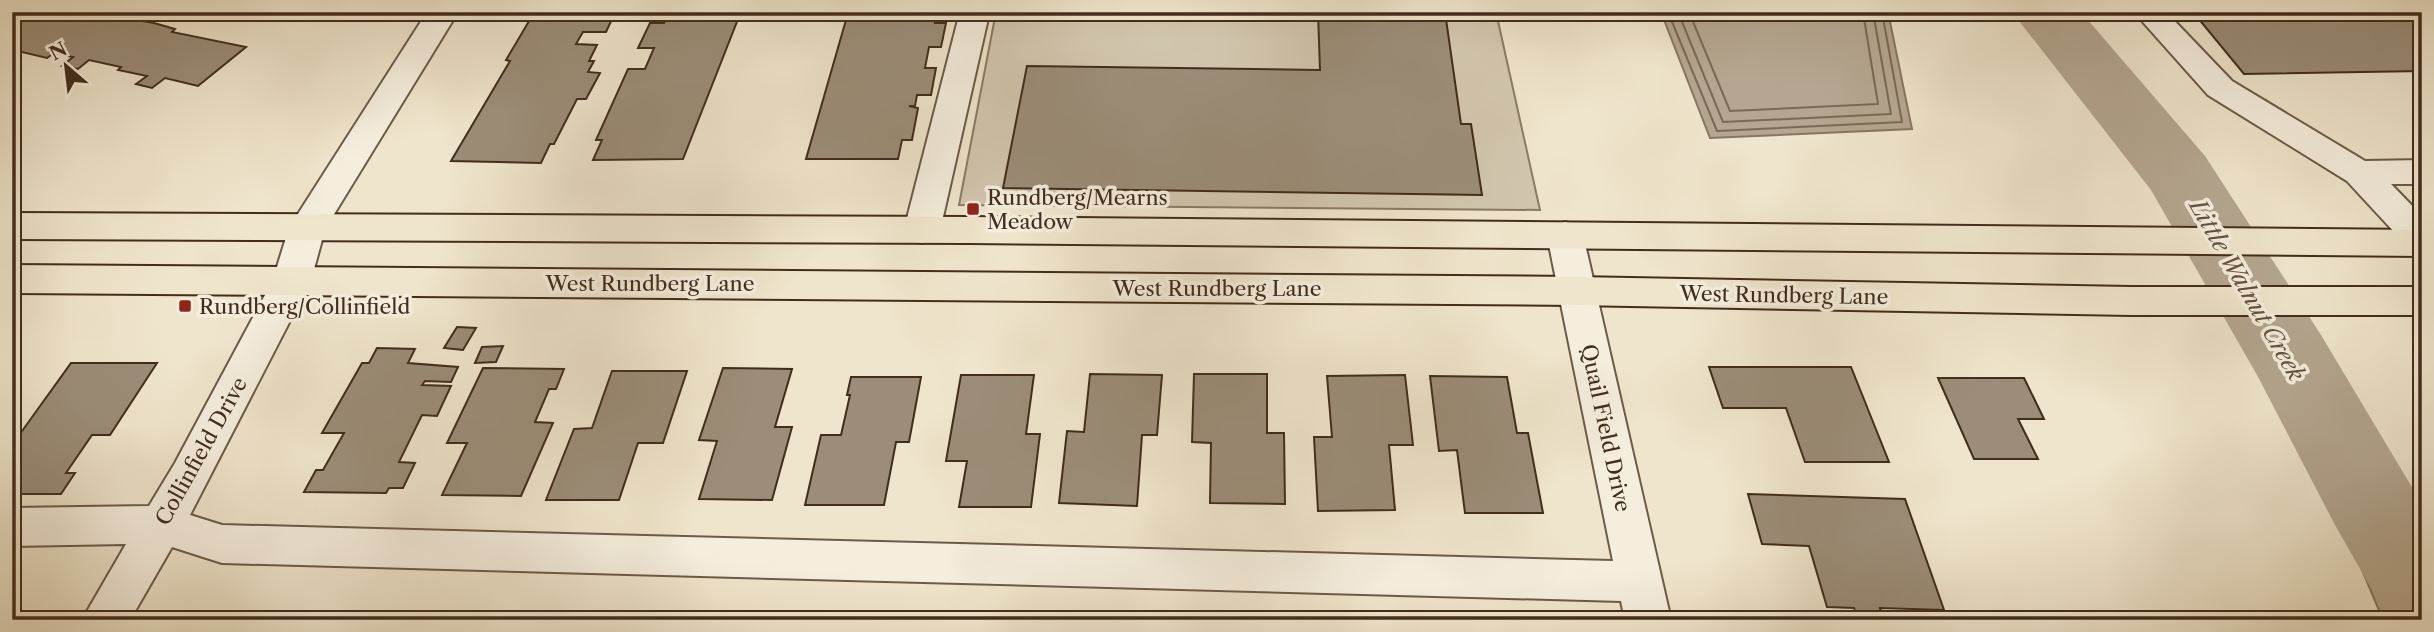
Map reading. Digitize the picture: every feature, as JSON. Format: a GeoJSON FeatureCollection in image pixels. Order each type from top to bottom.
{"type":"FeatureCollection","features":[{"type":"Feature","properties":{"kind":"main road"},"geometry":{"type":"LineString","coordinates":[[12,226],[922,230],[2331,243],[2422,241]]}},
{"type":"Feature","properties":{"kind":"main road","name":"West Rundberg Lane"},"geometry":{"type":"LineString","coordinates":[[12,279],[1576,291],[2131,302],[2422,301]]}},
{"type":"Feature","properties":{"kind":"street","name":"Collinfield Drive"},"geometry":{"type":"LineString","coordinates":[[105,620],[190,476],[292,280],[307,228],[443,12]]}},
{"type":"Feature","properties":{"kind":"street"},"geometry":{"type":"LineString","coordinates":[[2149,12],[2220,88],[2359,173],[2422,241]]}},
{"type":"Feature","properties":{"kind":"street"},"geometry":{"type":"LineString","coordinates":[[922,230],[974,14]]}},
{"type":"Feature","properties":{"kind":"street"},"geometry":{"type":"LineString","coordinates":[[2359,173],[2422,172]]}},
{"type":"Feature","properties":{"kind":"street","name":"Quail Field Drive"},"geometry":{"type":"LineString","coordinates":[[1564,235],[1643,601]]}},
{"type":"Feature","properties":{"kind":"street"},"geometry":{"type":"LineString","coordinates":[[12,527],[162,525],[222,544],[1643,601]]}},
{"type":"Feature","properties":{"kind":"shaded area"},"geometry":{"type":"Polygon","coordinates":[[[996,12],[1496,12],[1540,210],[959,205],[996,12]]]}},
{"type":"Feature","properties":{"kind":"water"},"geometry":{"type":"Polygon","coordinates":[[[1661,12],[1888,12],[1912,129],[1710,138],[1661,12]]]}},
{"type":"Feature","properties":{"kind":"water"},"geometry":{"type":"Polygon","coordinates":[[[2269,347],[2301,348],[2422,547],[2422,620],[2383,620],[2269,347]]]}},
{"type":"Feature","properties":{"kind":"building"},"geometry":{"type":"Polygon","coordinates":[[[12,12],[69,12],[96,18],[101,14],[154,23],[175,29],[172,32],[246,47],[198,86],[165,78],[152,88],[136,84],[147,76],[89,60],[78,69],[62,66],[73,57],[54,53],[47,58],[22,52],[12,59],[12,12]]]}},
{"type":"Feature","properties":{"kind":"building"},"geometry":{"type":"Polygon","coordinates":[[[192,12],[243,12],[232,21],[192,12]]]}},
{"type":"Feature","properties":{"kind":"building"},"geometry":{"type":"Polygon","coordinates":[[[938,12],[935,23],[946,23],[941,47],[929,47],[925,68],[936,68],[931,95],[917,95],[915,106],[909,106],[918,108],[912,140],[902,140],[898,159],[806,159],[848,13],[938,12]]]}},
{"type":"Feature","properties":{"kind":"building"},"geometry":{"type":"Polygon","coordinates":[[[1318,12],[1445,12],[1461,124],[1471,124],[1482,195],[1003,188],[1027,66],[1320,70],[1318,12]]]}},
{"type":"Feature","properties":{"kind":"building"},"geometry":{"type":"Polygon","coordinates":[[[2193,12],[2422,12],[2422,71],[2244,74],[2193,12]]]}},
{"type":"Feature","properties":{"kind":"building"},"geometry":{"type":"Polygon","coordinates":[[[668,14],[740,14],[683,159],[593,160],[602,140],[596,140],[628,69],[645,69],[654,48],[638,48],[650,23],[664,23],[668,14]]]}},
{"type":"Feature","properties":{"kind":"building"},"geometry":{"type":"Polygon","coordinates":[[[532,16],[613,17],[606,32],[583,32],[576,44],[597,45],[589,61],[594,61],[588,72],[600,73],[586,99],[577,99],[541,163],[451,161],[510,61],[506,60],[532,16]]]}},
{"type":"Feature","properties":{"kind":"building"},"geometry":{"type":"Polygon","coordinates":[[[457,327],[476,328],[463,350],[444,348],[457,327]]]}},
{"type":"Feature","properties":{"kind":"building"},"geometry":{"type":"Polygon","coordinates":[[[503,346],[496,362],[475,363],[482,347],[503,346]]]}},
{"type":"Feature","properties":{"kind":"building"},"geometry":{"type":"Polygon","coordinates":[[[377,348],[415,349],[408,363],[458,367],[451,382],[425,381],[422,385],[451,386],[437,416],[422,415],[399,462],[415,463],[403,488],[389,488],[386,493],[304,492],[316,470],[323,470],[344,433],[322,433],[362,363],[369,363],[377,348]]]}},
{"type":"Feature","properties":{"kind":"building"},"geometry":{"type":"Polygon","coordinates":[[[71,363],[157,363],[110,435],[92,435],[66,473],[75,473],[61,494],[12,494],[12,445],[71,363]]]}},
{"type":"Feature","properties":{"kind":"building"},"geometry":{"type":"Polygon","coordinates":[[[1709,367],[1851,367],[1889,462],[1805,462],[1786,408],[1723,408],[1709,367]]]}},
{"type":"Feature","properties":{"kind":"building"},"geometry":{"type":"Polygon","coordinates":[[[483,368],[564,369],[556,389],[549,389],[535,422],[553,423],[521,496],[442,495],[467,443],[447,443],[483,368]]]}},
{"type":"Feature","properties":{"kind":"building"},"geometry":{"type":"Polygon","coordinates":[[[723,368],[792,369],[775,427],[792,427],[772,500],[699,499],[717,441],[699,440],[723,368]]]}},
{"type":"Feature","properties":{"kind":"building"},"geometry":{"type":"Polygon","coordinates":[[[612,371],[687,371],[663,443],[638,443],[619,500],[546,500],[574,429],[592,428],[612,371]]]}},
{"type":"Feature","properties":{"kind":"building"},"geometry":{"type":"Polygon","coordinates":[[[1090,374],[1162,375],[1157,435],[1142,435],[1137,506],[1059,503],[1067,431],[1084,432],[1090,374]]]}},
{"type":"Feature","properties":{"kind":"building"},"geometry":{"type":"Polygon","coordinates":[[[1194,374],[1267,374],[1267,433],[1284,433],[1285,504],[1210,503],[1211,443],[1192,442],[1194,374]]]}},
{"type":"Feature","properties":{"kind":"building"},"geometry":{"type":"Polygon","coordinates":[[[961,375],[1034,375],[1026,434],[1040,434],[1031,507],[959,507],[967,461],[946,461],[961,375]]]}},
{"type":"Feature","properties":{"kind":"building"},"geometry":{"type":"Polygon","coordinates":[[[1405,375],[1413,445],[1389,445],[1395,510],[1318,511],[1314,437],[1332,437],[1327,376],[1405,375]]]}},
{"type":"Feature","properties":{"kind":"building"},"geometry":{"type":"Polygon","coordinates":[[[1430,376],[1507,377],[1517,433],[1528,433],[1543,513],[1465,513],[1457,450],[1439,451],[1430,376]]]}},
{"type":"Feature","properties":{"kind":"building"},"geometry":{"type":"Polygon","coordinates":[[[851,377],[921,377],[909,442],[896,442],[884,505],[805,505],[821,435],[841,435],[851,377]]]}},
{"type":"Feature","properties":{"kind":"building"},"geometry":{"type":"Polygon","coordinates":[[[1938,378],[2024,378],[2044,419],[2018,419],[2038,459],[1974,459],[1938,378]]]}},
{"type":"Feature","properties":{"kind":"building"},"geometry":{"type":"Polygon","coordinates":[[[1748,494],[1905,499],[1944,610],[1880,608],[1884,620],[1858,620],[1854,608],[1827,607],[1809,546],[1762,544],[1748,494]]]}},
{"type":"Feature","properties":{"kind":"waterway","name":"Little Walnut Creek"},"geometry":{"type":"LineString","coordinates":[[2045,12],[2179,174],[2291,358],[2368,498],[2422,588]]}},
{"type":"Feature","properties":{"kind":"place","name":"Rundberg/Mearns Meadow"},"geometry":{"type":"Point","coordinates":[973,209]}},
{"type":"Feature","properties":{"kind":"place","name":"Rundberg/Collinfield"},"geometry":{"type":"Point","coordinates":[185,306]}}]}
